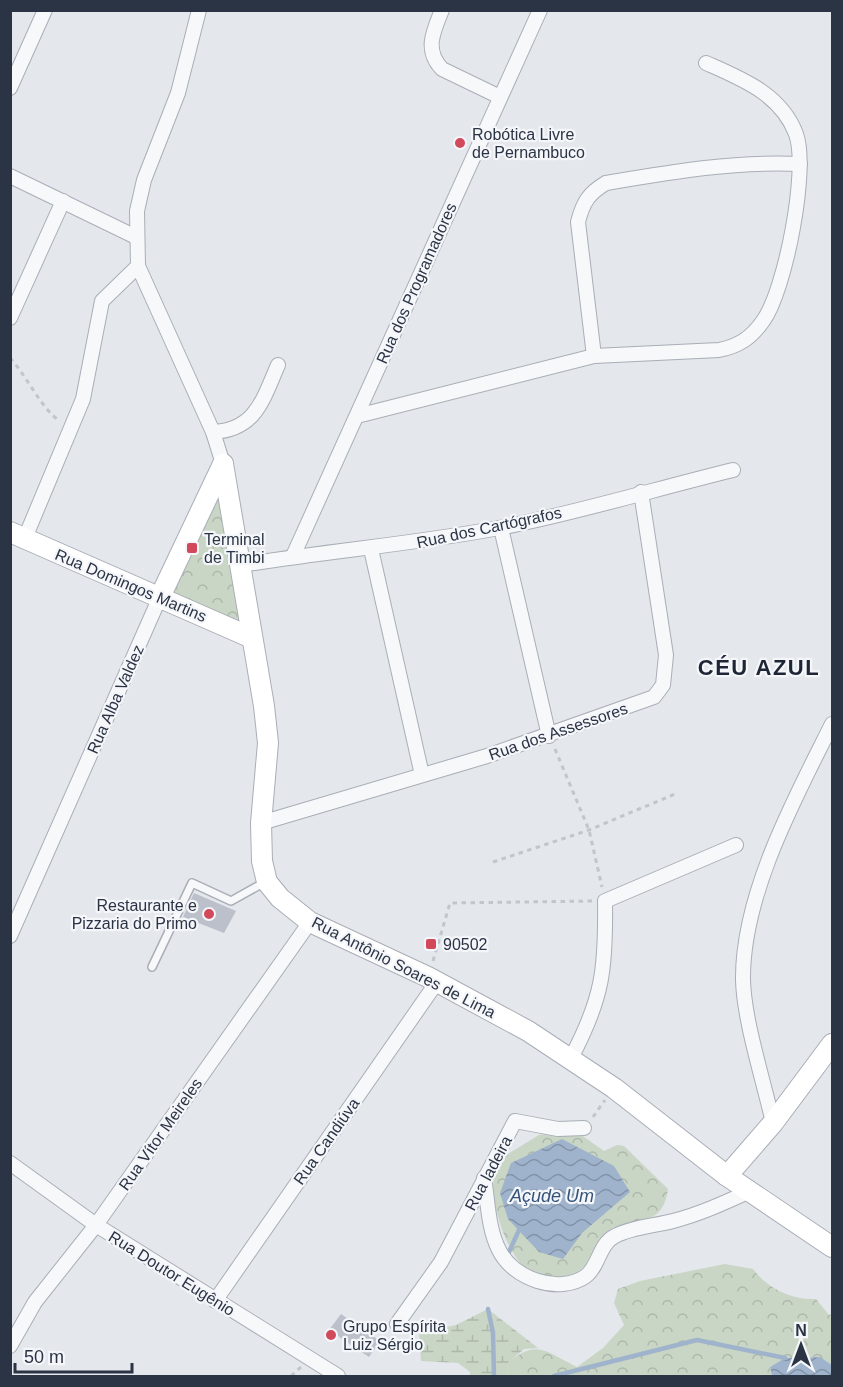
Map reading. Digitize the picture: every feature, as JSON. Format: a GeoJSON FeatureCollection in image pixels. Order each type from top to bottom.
{"type":"FeatureCollection","features":[{"type":"Feature","properties":{"kind":"street"},"geometry":{"type":"LineString","coordinates":[[10,88],[45,10]]}},
{"type":"Feature","properties":{"kind":"street"},"geometry":{"type":"LineString","coordinates":[[199,10],[178,93],[144,180],[137,211],[138,266],[213,432],[224,464],[242,565],[268,743],[261,824],[262,861],[267,882]]}},
{"type":"Feature","properties":{"kind":"street"},"geometry":{"type":"LineString","coordinates":[[442,10],[431,38],[435,61],[442,69],[500,97]]}},
{"type":"Feature","properties":{"kind":"street","name":"Rua dos Programadores"},"geometry":{"type":"LineString","coordinates":[[293,556],[540,10]]}},
{"type":"Feature","properties":{"kind":"street"},"geometry":{"type":"LineString","coordinates":[[357,416],[594,356],[719,350],[737,346],[751,336],[765,319],[783,271],[798,199],[800,165],[797,136],[775,102],[755,85],[706,63]]}},
{"type":"Feature","properties":{"kind":"street"},"geometry":{"type":"LineString","coordinates":[[594,356],[578,222],[583,202],[594,190],[606,183],[718,165],[760,162],[800,165]]}},
{"type":"Feature","properties":{"kind":"street"},"geometry":{"type":"LineString","coordinates":[[10,176],[136,237]]}},
{"type":"Feature","properties":{"kind":"street"},"geometry":{"type":"LineString","coordinates":[[10,318],[63,201]]}},
{"type":"Feature","properties":{"kind":"street"},"geometry":{"type":"LineString","coordinates":[[15,535],[71,428],[89,375],[102,301],[138,266]]}},
{"type":"Feature","properties":{"kind":"street"},"geometry":{"type":"LineString","coordinates":[[213,432],[231,431],[243,426],[266,392],[279,365]]}},
{"type":"Feature","properties":{"kind":"street","name":"Rua Alba Valdez"},"geometry":{"type":"LineString","coordinates":[[10,936],[160,597],[224,464]]}},
{"type":"Feature","properties":{"kind":"street","name":"Rua dos Cartógrafos"},"geometry":{"type":"LineString","coordinates":[[242,565],[293,556],[371,549],[501,528],[733,470]]}},
{"type":"Feature","properties":{"kind":"street","name":"Rua dos Assessores"},"geometry":{"type":"LineString","coordinates":[[261,824],[549,735],[654,697],[663,685],[666,655],[641,492]]}},
{"type":"Feature","properties":{"kind":"street"},"geometry":{"type":"LineString","coordinates":[[501,528],[549,735]]}},
{"type":"Feature","properties":{"kind":"street","name":"Rua Domingos Martins"},"geometry":{"type":"LineString","coordinates":[[15,535],[252,638]]}},
{"type":"Feature","properties":{"kind":"street"},"geometry":{"type":"LineString","coordinates":[[371,549],[422,775]]}},
{"type":"Feature","properties":{"kind":"street"},"geometry":{"type":"LineString","coordinates":[[773,1123],[743,982],[746,930],[783,825],[832,724]]}},
{"type":"Feature","properties":{"kind":"street"},"geometry":{"type":"LineString","coordinates":[[571,1058],[597,1004],[604,962],[605,901],[736,844]]}},
{"type":"Feature","properties":{"kind":"street","name":"Rua Antônio Soares de Lima"},"geometry":{"type":"LineString","coordinates":[[267,882],[280,898],[310,922],[433,979],[528,1031],[571,1058],[614,1088],[726,1176],[832,1247]]}},
{"type":"Feature","properties":{"kind":"street","name":"Rua Vítor Meireles"},"geometry":{"type":"LineString","coordinates":[[10,1346],[35,1302],[96,1225],[310,922]]}},
{"type":"Feature","properties":{"kind":"street","name":"Rua Candiúva"},"geometry":{"type":"LineString","coordinates":[[215,1301],[433,979]]}},
{"type":"Feature","properties":{"kind":"street"},"geometry":{"type":"LineString","coordinates":[[726,1176],[773,1123],[831,1050]]}},
{"type":"Feature","properties":{"kind":"street","name":"Rua ladeira"},"geometry":{"type":"LineString","coordinates":[[397,1324],[441,1262],[515,1122],[558,1128],[584,1128]]}},
{"type":"Feature","properties":{"kind":"street","name":"Rua Doutor Eugênio"},"geometry":{"type":"LineString","coordinates":[[10,1163],[96,1225],[338,1377]]}},
{"type":"Feature","properties":{"kind":"street"},"geometry":{"type":"LineString","coordinates":[[484,1178],[499,1251],[515,1268],[534,1281],[553,1286],[575,1282],[588,1275],[602,1248],[616,1235],[697,1214],[750,1191]]}},
{"type":"Feature","properties":{"kind":"lane"},"geometry":{"type":"LineString","coordinates":[[152,967],[192,883],[231,901],[267,882]]}},
{"type":"Feature","properties":{"kind":"path"},"geometry":{"type":"LineString","coordinates":[[10,358],[26,375],[50,415],[71,428]]}},
{"type":"Feature","properties":{"kind":"path"},"geometry":{"type":"LineString","coordinates":[[433,979],[450,903],[605,901],[589,830],[549,735]]}},
{"type":"Feature","properties":{"kind":"path"},"geometry":{"type":"LineString","coordinates":[[493,862],[589,830],[675,794]]}},
{"type":"Feature","properties":{"kind":"path"},"geometry":{"type":"LineString","coordinates":[[584,1128],[614,1088]]}},
{"type":"Feature","properties":{"kind":"green space"},"geometry":{"type":"Polygon","coordinates":[[[223,464],[252,638],[160,597],[223,464]]]}},
{"type":"Feature","properties":{"kind":"green space"},"geometry":{"type":"Polygon","coordinates":[[[577,1132],[604,1151],[617,1145],[624,1146],[668,1189],[665,1202],[654,1216],[621,1225],[605,1233],[581,1270],[566,1276],[547,1277],[528,1271],[512,1251],[500,1223],[493,1186],[500,1159],[539,1135],[577,1132]]]}},
{"type":"Feature","properties":{"kind":"green space"},"geometry":{"type":"Polygon","coordinates":[[[725,1264],[753,1269],[773,1288],[798,1298],[816,1299],[829,1315],[832,1314],[832,1365],[817,1358],[801,1357],[785,1360],[770,1367],[772,1376],[507,1376],[508,1363],[527,1351],[542,1350],[577,1367],[603,1348],[624,1325],[614,1303],[618,1289],[640,1281],[725,1264]]]}},
{"type":"Feature","properties":{"kind":"green space"},"geometry":{"type":"Polygon","coordinates":[[[488,1309],[538,1348],[524,1349],[508,1363],[507,1376],[470,1376],[470,1372],[458,1363],[421,1361],[419,1333],[456,1325],[488,1309]]]}},
{"type":"Feature","properties":{"kind":"water","name":"Açude Um"},"geometry":{"type":"Polygon","coordinates":[[[562,1139],[614,1166],[630,1192],[582,1233],[563,1259],[539,1252],[508,1219],[500,1193],[511,1163],[562,1139]]]}},
{"type":"Feature","properties":{"kind":"water"},"geometry":{"type":"Polygon","coordinates":[[[820,1357],[832,1365],[832,1376],[772,1376],[770,1367],[785,1358],[820,1357]]]}},
{"type":"Feature","properties":{"kind":"building","name":"Restaurante e Pizzaria do Primo"},"geometry":{"type":"Polygon","coordinates":[[[194,893],[236,911],[224,933],[183,917],[194,893]]]}},
{"type":"Feature","properties":{"kind":"building"},"geometry":{"type":"Polygon","coordinates":[[[341,1314],[380,1341],[369,1357],[329,1330],[341,1314]]]}},
{"type":"Feature","properties":{"kind":"waterway"},"geometry":{"type":"LineString","coordinates":[[509,1252],[519,1230]]}},
{"type":"Feature","properties":{"kind":"waterway"},"geometry":{"type":"LineString","coordinates":[[488,1309],[493,1333],[494,1376]]}},
{"type":"Feature","properties":{"kind":"waterway"},"geometry":{"type":"LineString","coordinates":[[554,1376],[697,1340],[785,1358]]}},
{"type":"Feature","properties":{"kind":"place","name":"Robótica Livre de Pernambuco"},"geometry":{"type":"Point","coordinates":[460,143]}},
{"type":"Feature","properties":{"kind":"place","name":"Terminal de Timbi"},"geometry":{"type":"Point","coordinates":[192,548]}},
{"type":"Feature","properties":{"kind":"place","name":"Restaurante e Pizzaria do Primo"},"geometry":{"type":"Point","coordinates":[209,914]}},
{"type":"Feature","properties":{"kind":"place","name":"90502"},"geometry":{"type":"Point","coordinates":[431,944]}},
{"type":"Feature","properties":{"kind":"place","name":"Grupo Espírita Luiz Sérgio"},"geometry":{"type":"Point","coordinates":[331,1335]}},
{"type":"Feature","properties":{"kind":"district","name":"CÉU AZUL"},"geometry":{"type":"Point","coordinates":[759,667]}}]}
